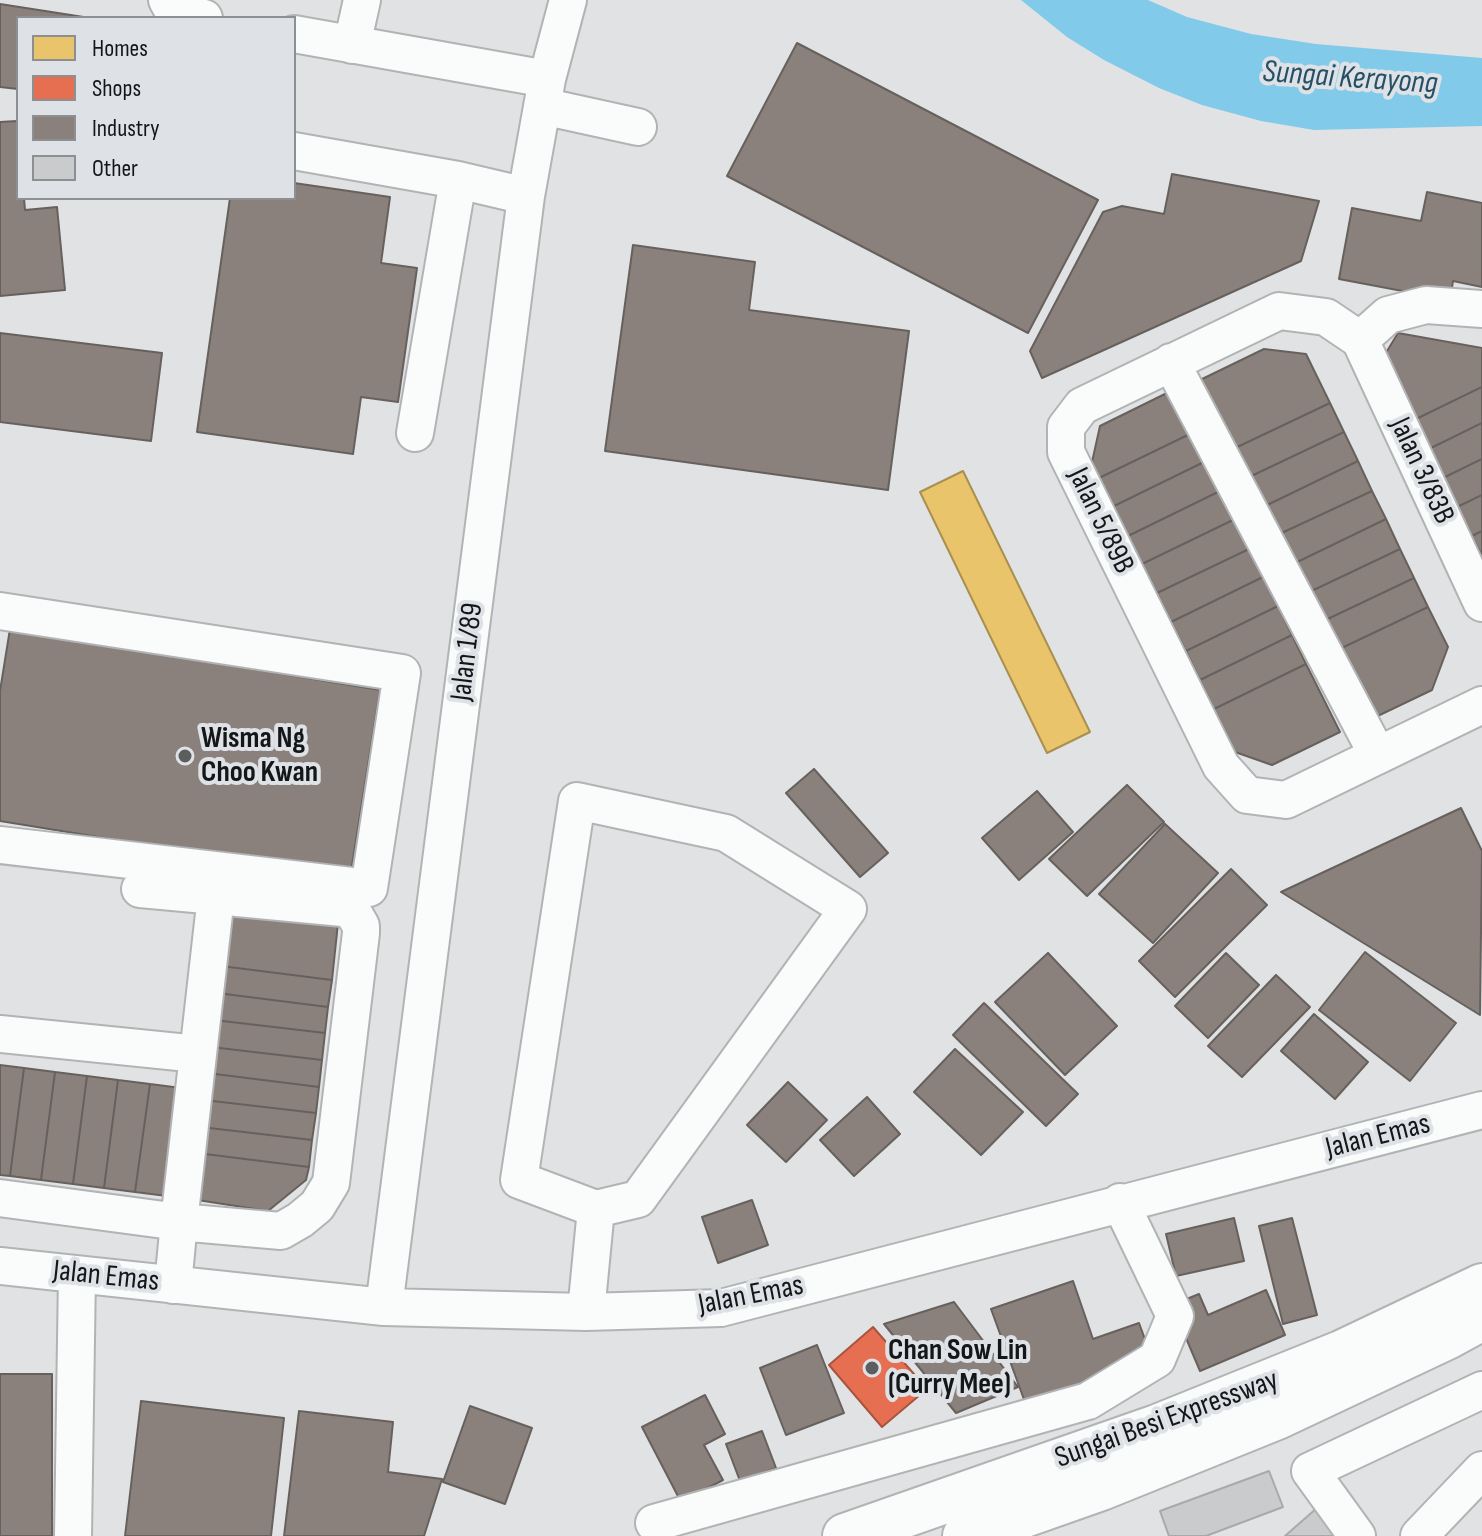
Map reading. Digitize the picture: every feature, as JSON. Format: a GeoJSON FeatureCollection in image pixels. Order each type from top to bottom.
{"type":"FeatureCollection","features":[{"type":"Feature","properties":{"kind":"highway","name":"Sungai Besi Expressway"},"geometry":{"type":"LineString","coordinates":[[845,1536],[1157,1427],[1341,1353],[1482,1286]]}},
{"type":"Feature","properties":{"kind":"highway","name":"Sungai Besi Expressway"},"geometry":{"type":"LineString","coordinates":[[965,1536],[1101,1488],[1277,1417],[1482,1318]]}},
{"type":"Feature","properties":{"kind":"street"},"geometry":{"type":"LineString","coordinates":[[167,0],[172,9],[197,16]]}},
{"type":"Feature","properties":{"kind":"street"},"geometry":{"type":"LineString","coordinates":[[352,45],[362,0]]}},
{"type":"Feature","properties":{"kind":"street","name":"Jalan 1/89"},"geometry":{"type":"LineString","coordinates":[[384,1307],[526,196],[544,92],[568,0]]}},
{"type":"Feature","properties":{"kind":"street"},"geometry":{"type":"LineString","coordinates":[[296,34],[544,92],[638,127]]}},
{"type":"Feature","properties":{"kind":"street"},"geometry":{"type":"LineString","coordinates":[[296,151],[458,180],[526,196]]}},
{"type":"Feature","properties":{"kind":"street"},"geometry":{"type":"LineString","coordinates":[[415,433],[458,180]]}},
{"type":"Feature","properties":{"kind":"street"},"geometry":{"type":"LineString","coordinates":[[1360,340],[1388,315],[1426,305],[1482,309]]}},
{"type":"Feature","properties":{"kind":"street","name":"Jalan 5/89B"},"geometry":{"type":"LineString","coordinates":[[1360,340],[1326,317],[1279,311],[1082,406],[1066,427],[1066,452],[1221,766],[1247,795],[1286,800],[1482,705]]}},
{"type":"Feature","properties":{"kind":"street","name":"Jalan 3/83B"},"geometry":{"type":"LineString","coordinates":[[1360,340],[1482,603]]}},
{"type":"Feature","properties":{"kind":"street"},"geometry":{"type":"LineString","coordinates":[[1171,362],[1377,754]]}},
{"type":"Feature","properties":{"kind":"street"},"geometry":{"type":"LineString","coordinates":[[0,611],[402,673],[369,888],[0,845]]}},
{"type":"Feature","properties":{"kind":"street"},"geometry":{"type":"LineString","coordinates":[[577,801],[726,833],[848,909],[638,1199],[596,1209],[519,1180],[577,801]]}},
{"type":"Feature","properties":{"kind":"street"},"geometry":{"type":"LineString","coordinates":[[0,1198],[179,1222],[281,1231],[300,1220],[325,1195],[331,1183],[361,933],[359,920],[353,912],[343,908],[140,889]]}},
{"type":"Feature","properties":{"kind":"street"},"geometry":{"type":"LineString","coordinates":[[173,1285],[216,896]]}},
{"type":"Feature","properties":{"kind":"street"},"geometry":{"type":"LineString","coordinates":[[0,1034],[198,1054]]}},
{"type":"Feature","properties":{"kind":"street","name":"Jalan Emas"},"geometry":{"type":"LineString","coordinates":[[0,1266],[384,1307],[586,1312],[721,1308],[1482,1110]]}},
{"type":"Feature","properties":{"kind":"street"},"geometry":{"type":"LineString","coordinates":[[654,1523],[1088,1401],[1157,1359],[1175,1316],[1120,1202]]}},
{"type":"Feature","properties":{"kind":"street"},"geometry":{"type":"LineString","coordinates":[[586,1312],[596,1209]]}},
{"type":"Feature","properties":{"kind":"street"},"geometry":{"type":"LineString","coordinates":[[73,1536],[77,1274]]}},
{"type":"Feature","properties":{"kind":"street"},"geometry":{"type":"LineString","coordinates":[[1357,1536],[1310,1471],[1482,1390]]}},
{"type":"Feature","properties":{"kind":"street"},"geometry":{"type":"LineString","coordinates":[[1419,1536],[1482,1470]]}},
{"type":"Feature","properties":{"kind":"water","name":"Sungai Kerayong"},"geometry":{"type":"Polygon","coordinates":[[[1021,0],[1148,0],[1187,17],[1251,34],[1316,44],[1482,58],[1482,126],[1314,130],[1261,121],[1202,105],[1159,88],[1104,60],[1067,37],[1021,0]]]}},
{"type":"Feature","properties":{"kind":"building: Homes"},"geometry":{"type":"Polygon","coordinates":[[[963,471],[1090,732],[1047,753],[920,492],[963,471]]]}},
{"type":"Feature","properties":{"kind":"building: Shops"},"geometry":{"type":"Polygon","coordinates":[[[873,1327],[927,1389],[882,1427],[829,1365],[873,1327]]]}},
{"type":"Feature","properties":{"kind":"building: Industry"},"geometry":{"type":"Polygon","coordinates":[[[0,4],[77,16],[16,16],[16,89],[0,87],[0,4]]]}},
{"type":"Feature","properties":{"kind":"building: Industry"},"geometry":{"type":"Polygon","coordinates":[[[797,43],[1098,200],[1028,333],[727,176],[797,43]]]}},
{"type":"Feature","properties":{"kind":"building: Industry"},"geometry":{"type":"Polygon","coordinates":[[[16,121],[16,200],[24,200],[25,210],[57,207],[65,290],[0,296],[0,122],[16,121]]]}},
{"type":"Feature","properties":{"kind":"building: Industry"},"geometry":{"type":"Polygon","coordinates":[[[1172,174],[1319,201],[1301,261],[1042,378],[1030,351],[1103,212],[1122,206],[1164,214],[1172,174]]]}},
{"type":"Feature","properties":{"kind":"building: Industry"},"geometry":{"type":"Polygon","coordinates":[[[296,183],[390,197],[381,263],[417,268],[398,402],[361,397],[353,454],[197,432],[230,200],[296,200],[296,183]]]}},
{"type":"Feature","properties":{"kind":"building: Industry"},"geometry":{"type":"Polygon","coordinates":[[[1427,192],[1482,203],[1482,287],[1453,281],[1450,300],[1339,279],[1352,208],[1421,221],[1427,192]]]}},
{"type":"Feature","properties":{"kind":"building: Industry"},"geometry":{"type":"Polygon","coordinates":[[[633,245],[755,262],[749,310],[909,331],[888,490],[605,451],[633,245]]]}},
{"type":"Feature","properties":{"kind":"building: Industry"},"geometry":{"type":"Polygon","coordinates":[[[0,333],[162,353],[151,441],[0,422],[0,333]]]}},
{"type":"Feature","properties":{"kind":"building: Industry"},"geometry":{"type":"Polygon","coordinates":[[[1398,333],[1482,348],[1482,387],[1414,420],[1384,356],[1398,333]]]}},
{"type":"Feature","properties":{"kind":"building: Industry"},"geometry":{"type":"Polygon","coordinates":[[[1264,349],[1306,354],[1330,403],[1231,450],[1198,381],[1264,349]]]}},
{"type":"Feature","properties":{"kind":"building: Industry"},"geometry":{"type":"Polygon","coordinates":[[[1482,387],[1482,423],[1429,449],[1414,420],[1482,387]]]}},
{"type":"Feature","properties":{"kind":"building: Industry"},"geometry":{"type":"Polygon","coordinates":[[[1171,391],[1192,433],[1099,478],[1092,462],[1100,426],[1171,391]]]}},
{"type":"Feature","properties":{"kind":"building: Industry"},"geometry":{"type":"Polygon","coordinates":[[[1330,403],[1344,432],[1245,479],[1231,450],[1330,403]]]}},
{"type":"Feature","properties":{"kind":"building: Industry"},"geometry":{"type":"Polygon","coordinates":[[[1482,423],[1482,459],[1443,478],[1429,449],[1482,423]]]}},
{"type":"Feature","properties":{"kind":"building: Industry"},"geometry":{"type":"Polygon","coordinates":[[[1344,432],[1358,461],[1259,509],[1245,479],[1344,432]]]}},
{"type":"Feature","properties":{"kind":"building: Industry"},"geometry":{"type":"Polygon","coordinates":[[[1192,433],[1206,461],[1114,506],[1099,478],[1192,433]]]}},
{"type":"Feature","properties":{"kind":"building: Industry"},"geometry":{"type":"Polygon","coordinates":[[[1482,459],[1482,495],[1457,507],[1443,478],[1482,459]]]}},
{"type":"Feature","properties":{"kind":"building: Industry"},"geometry":{"type":"Polygon","coordinates":[[[1206,461],[1220,491],[1128,536],[1114,506],[1206,461]]]}},
{"type":"Feature","properties":{"kind":"building: Industry"},"geometry":{"type":"Polygon","coordinates":[[[1358,461],[1372,491],[1273,537],[1259,509],[1358,461]]]}},
{"type":"Feature","properties":{"kind":"building: Industry"},"geometry":{"type":"Polygon","coordinates":[[[1220,491],[1235,519],[1142,564],[1128,536],[1220,491]]]}},
{"type":"Feature","properties":{"kind":"building: Industry"},"geometry":{"type":"Polygon","coordinates":[[[1372,491],[1386,519],[1287,567],[1273,537],[1372,491]]]}},
{"type":"Feature","properties":{"kind":"building: Industry"},"geometry":{"type":"Polygon","coordinates":[[[1482,495],[1482,531],[1472,536],[1457,507],[1482,495]]]}},
{"type":"Feature","properties":{"kind":"building: Industry"},"geometry":{"type":"Polygon","coordinates":[[[1235,519],[1249,549],[1157,593],[1142,564],[1235,519]]]}},
{"type":"Feature","properties":{"kind":"building: Industry"},"geometry":{"type":"Polygon","coordinates":[[[1386,519],[1400,549],[1301,596],[1287,567],[1386,519]]]}},
{"type":"Feature","properties":{"kind":"building: Industry"},"geometry":{"type":"Polygon","coordinates":[[[1482,531],[1482,556],[1472,536],[1482,531]]]}},
{"type":"Feature","properties":{"kind":"building: Industry"},"geometry":{"type":"Polygon","coordinates":[[[1249,549],[1263,577],[1171,622],[1157,593],[1249,549]]]}},
{"type":"Feature","properties":{"kind":"building: Industry"},"geometry":{"type":"Polygon","coordinates":[[[1400,549],[1414,578],[1315,625],[1301,596],[1400,549]]]}},
{"type":"Feature","properties":{"kind":"building: Industry"},"geometry":{"type":"Polygon","coordinates":[[[1263,577],[1278,606],[1186,651],[1171,622],[1263,577]]]}},
{"type":"Feature","properties":{"kind":"building: Industry"},"geometry":{"type":"Polygon","coordinates":[[[1414,578],[1428,607],[1329,654],[1315,625],[1414,578]]]}},
{"type":"Feature","properties":{"kind":"building: Industry"},"geometry":{"type":"Polygon","coordinates":[[[1278,606],[1292,635],[1200,680],[1186,651],[1278,606]]]}},
{"type":"Feature","properties":{"kind":"building: Industry"},"geometry":{"type":"Polygon","coordinates":[[[1428,607],[1448,647],[1432,690],[1363,723],[1329,654],[1428,607]]]}},
{"type":"Feature","properties":{"kind":"building: Industry","name":"Wisma Ng Choo Kwan"},"geometry":{"type":"Polygon","coordinates":[[[10,629],[380,690],[350,878],[0,821],[0,691],[10,629]]]}},
{"type":"Feature","properties":{"kind":"building: Industry"},"geometry":{"type":"Polygon","coordinates":[[[1292,635],[1306,664],[1214,709],[1200,680],[1292,635]]]}},
{"type":"Feature","properties":{"kind":"building: Industry"},"geometry":{"type":"Polygon","coordinates":[[[1306,664],[1340,732],[1272,765],[1235,752],[1214,709],[1306,664]]]}},
{"type":"Feature","properties":{"kind":"building: Industry"},"geometry":{"type":"Polygon","coordinates":[[[814,769],[888,853],[860,877],[786,793],[814,769]]]}},
{"type":"Feature","properties":{"kind":"building: Industry"},"geometry":{"type":"Polygon","coordinates":[[[1127,785],[1164,822],[1087,896],[1049,859],[1127,785]]]}},
{"type":"Feature","properties":{"kind":"building: Industry"},"geometry":{"type":"Polygon","coordinates":[[[1037,791],[1073,832],[1019,880],[982,838],[1037,791]]]}},
{"type":"Feature","properties":{"kind":"building: Industry"},"geometry":{"type":"Polygon","coordinates":[[[1461,808],[1482,851],[1480,1015],[1281,892],[1461,808]]]}},
{"type":"Feature","properties":{"kind":"building: Industry"},"geometry":{"type":"Polygon","coordinates":[[[1165,824],[1218,873],[1153,943],[1099,894],[1165,824]]]}},
{"type":"Feature","properties":{"kind":"building: Industry"},"geometry":{"type":"Polygon","coordinates":[[[1231,869],[1267,905],[1175,997],[1139,961],[1231,869]]]}},
{"type":"Feature","properties":{"kind":"building: Industry"},"geometry":{"type":"Polygon","coordinates":[[[228,910],[338,923],[332,980],[221,966],[228,910]]]}},
{"type":"Feature","properties":{"kind":"building: Industry"},"geometry":{"type":"Polygon","coordinates":[[[1365,952],[1456,1023],[1410,1081],[1319,1010],[1365,952]]]}},
{"type":"Feature","properties":{"kind":"building: Industry"},"geometry":{"type":"Polygon","coordinates":[[[1048,953],[1117,1026],[1065,1075],[995,1002],[1048,953]]]}},
{"type":"Feature","properties":{"kind":"building: Industry"},"geometry":{"type":"Polygon","coordinates":[[[1226,953],[1259,985],[1208,1038],[1175,1006],[1226,953]]]}},
{"type":"Feature","properties":{"kind":"building: Industry"},"geometry":{"type":"Polygon","coordinates":[[[221,966],[332,980],[328,1007],[217,993],[221,966]]]}},
{"type":"Feature","properties":{"kind":"building: Industry"},"geometry":{"type":"Polygon","coordinates":[[[1276,975],[1310,1007],[1242,1077],[1208,1046],[1276,975]]]}},
{"type":"Feature","properties":{"kind":"building: Industry"},"geometry":{"type":"Polygon","coordinates":[[[217,993],[328,1007],[325,1033],[214,1020],[217,993]]]}},
{"type":"Feature","properties":{"kind":"building: Industry"},"geometry":{"type":"Polygon","coordinates":[[[984,1003],[1078,1094],[1046,1126],[953,1035],[984,1003]]]}},
{"type":"Feature","properties":{"kind":"building: Industry"},"geometry":{"type":"Polygon","coordinates":[[[1314,1014],[1368,1062],[1335,1099],[1281,1051],[1314,1014]]]}},
{"type":"Feature","properties":{"kind":"building: Industry"},"geometry":{"type":"Polygon","coordinates":[[[214,1020],[325,1033],[322,1060],[211,1047],[214,1020]]]}},
{"type":"Feature","properties":{"kind":"building: Industry"},"geometry":{"type":"Polygon","coordinates":[[[211,1047],[322,1060],[319,1087],[207,1073],[211,1047]]]}},
{"type":"Feature","properties":{"kind":"building: Industry"},"geometry":{"type":"Polygon","coordinates":[[[955,1049],[1023,1112],[981,1155],[914,1092],[955,1049]]]}},
{"type":"Feature","properties":{"kind":"building: Industry"},"geometry":{"type":"Polygon","coordinates":[[[0,1065],[24,1068],[10,1176],[0,1175],[0,1065]]]}},
{"type":"Feature","properties":{"kind":"building: Industry"},"geometry":{"type":"Polygon","coordinates":[[[24,1068],[55,1072],[41,1180],[10,1176],[24,1068]]]}},
{"type":"Feature","properties":{"kind":"building: Industry"},"geometry":{"type":"Polygon","coordinates":[[[55,1072],[87,1076],[73,1184],[41,1180],[55,1072]]]}},
{"type":"Feature","properties":{"kind":"building: Industry"},"geometry":{"type":"Polygon","coordinates":[[[207,1073],[319,1087],[316,1113],[204,1100],[207,1073]]]}},
{"type":"Feature","properties":{"kind":"building: Industry"},"geometry":{"type":"Polygon","coordinates":[[[87,1076],[118,1080],[104,1188],[73,1184],[87,1076]]]}},
{"type":"Feature","properties":{"kind":"building: Industry"},"geometry":{"type":"Polygon","coordinates":[[[118,1080],[150,1084],[135,1192],[104,1188],[118,1080]]]}},
{"type":"Feature","properties":{"kind":"building: Industry"},"geometry":{"type":"Polygon","coordinates":[[[788,1082],[827,1120],[786,1162],[747,1125],[788,1082]]]}},
{"type":"Feature","properties":{"kind":"building: Industry"},"geometry":{"type":"Polygon","coordinates":[[[150,1084],[181,1088],[167,1196],[135,1192],[150,1084]]]}},
{"type":"Feature","properties":{"kind":"building: Industry"},"geometry":{"type":"Polygon","coordinates":[[[867,1097],[900,1134],[854,1176],[820,1140],[867,1097]]]}},
{"type":"Feature","properties":{"kind":"building: Industry"},"geometry":{"type":"Polygon","coordinates":[[[204,1100],[316,1113],[312,1140],[201,1127],[204,1100]]]}},
{"type":"Feature","properties":{"kind":"building: Industry"},"geometry":{"type":"Polygon","coordinates":[[[201,1127],[312,1140],[309,1167],[197,1153],[201,1127]]]}},
{"type":"Feature","properties":{"kind":"building: Industry"},"geometry":{"type":"Polygon","coordinates":[[[197,1153],[309,1167],[306,1180],[268,1211],[191,1199],[197,1153]]]}},
{"type":"Feature","properties":{"kind":"building: Industry"},"geometry":{"type":"Polygon","coordinates":[[[752,1200],[768,1245],[718,1263],[702,1217],[752,1200]]]}},
{"type":"Feature","properties":{"kind":"building: Industry"},"geometry":{"type":"Polygon","coordinates":[[[1234,1218],[1244,1261],[1176,1276],[1166,1234],[1234,1218]]]}},
{"type":"Feature","properties":{"kind":"building: Industry"},"geometry":{"type":"Polygon","coordinates":[[[1292,1218],[1317,1315],[1283,1324],[1259,1226],[1292,1218]]]}},
{"type":"Feature","properties":{"kind":"building: Industry"},"geometry":{"type":"Polygon","coordinates":[[[1073,1281],[1093,1339],[1139,1323],[1153,1361],[1026,1405],[991,1309],[1073,1281]]]}},
{"type":"Feature","properties":{"kind":"building: Industry"},"geometry":{"type":"Polygon","coordinates":[[[1266,1290],[1285,1335],[1200,1371],[1172,1305],[1199,1294],[1208,1315],[1266,1290]]]}},
{"type":"Feature","properties":{"kind":"building: Industry"},"geometry":{"type":"Polygon","coordinates":[[[954,1302],[1018,1387],[956,1413],[884,1324],[954,1302]]]}},
{"type":"Feature","properties":{"kind":"building: Industry"},"geometry":{"type":"Polygon","coordinates":[[[817,1345],[844,1413],[786,1435],[760,1368],[817,1345]]]}},
{"type":"Feature","properties":{"kind":"building: Industry"},"geometry":{"type":"Polygon","coordinates":[[[0,1374],[52,1374],[52,1536],[0,1536],[0,1374]]]}},
{"type":"Feature","properties":{"kind":"building: Industry"},"geometry":{"type":"Polygon","coordinates":[[[705,1395],[725,1434],[704,1445],[723,1480],[681,1502],[642,1427],[705,1395]]]}},
{"type":"Feature","properties":{"kind":"building: Industry"},"geometry":{"type":"Polygon","coordinates":[[[141,1401],[284,1418],[271,1536],[125,1536],[141,1401]]]}},
{"type":"Feature","properties":{"kind":"building: Industry"},"geometry":{"type":"Polygon","coordinates":[[[470,1406],[532,1428],[505,1504],[443,1482],[470,1406]]]}},
{"type":"Feature","properties":{"kind":"building: Industry"},"geometry":{"type":"Polygon","coordinates":[[[299,1411],[393,1422],[388,1472],[442,1479],[424,1536],[284,1536],[299,1411]]]}},
{"type":"Feature","properties":{"kind":"building: Industry"},"geometry":{"type":"Polygon","coordinates":[[[762,1431],[776,1468],[740,1481],[726,1444],[762,1431]]]}},
{"type":"Feature","properties":{"kind":"building: Other"},"geometry":{"type":"Polygon","coordinates":[[[1269,1471],[1283,1507],[1206,1536],[1169,1536],[1160,1511],[1269,1471]]]}},
{"type":"Feature","properties":{"kind":"building: Other"},"geometry":{"type":"Polygon","coordinates":[[[1318,1507],[1343,1536],[1285,1536],[1318,1507]]]}},
{"type":"Feature","properties":{"kind":"place","name":"Wisma Ng Choo Kwan"},"geometry":{"type":"Point","coordinates":[185,756]}},
{"type":"Feature","properties":{"kind":"place","name":"Chan Sow Lin (Curry Mee)"},"geometry":{"type":"Point","coordinates":[872,1368]}}]}
